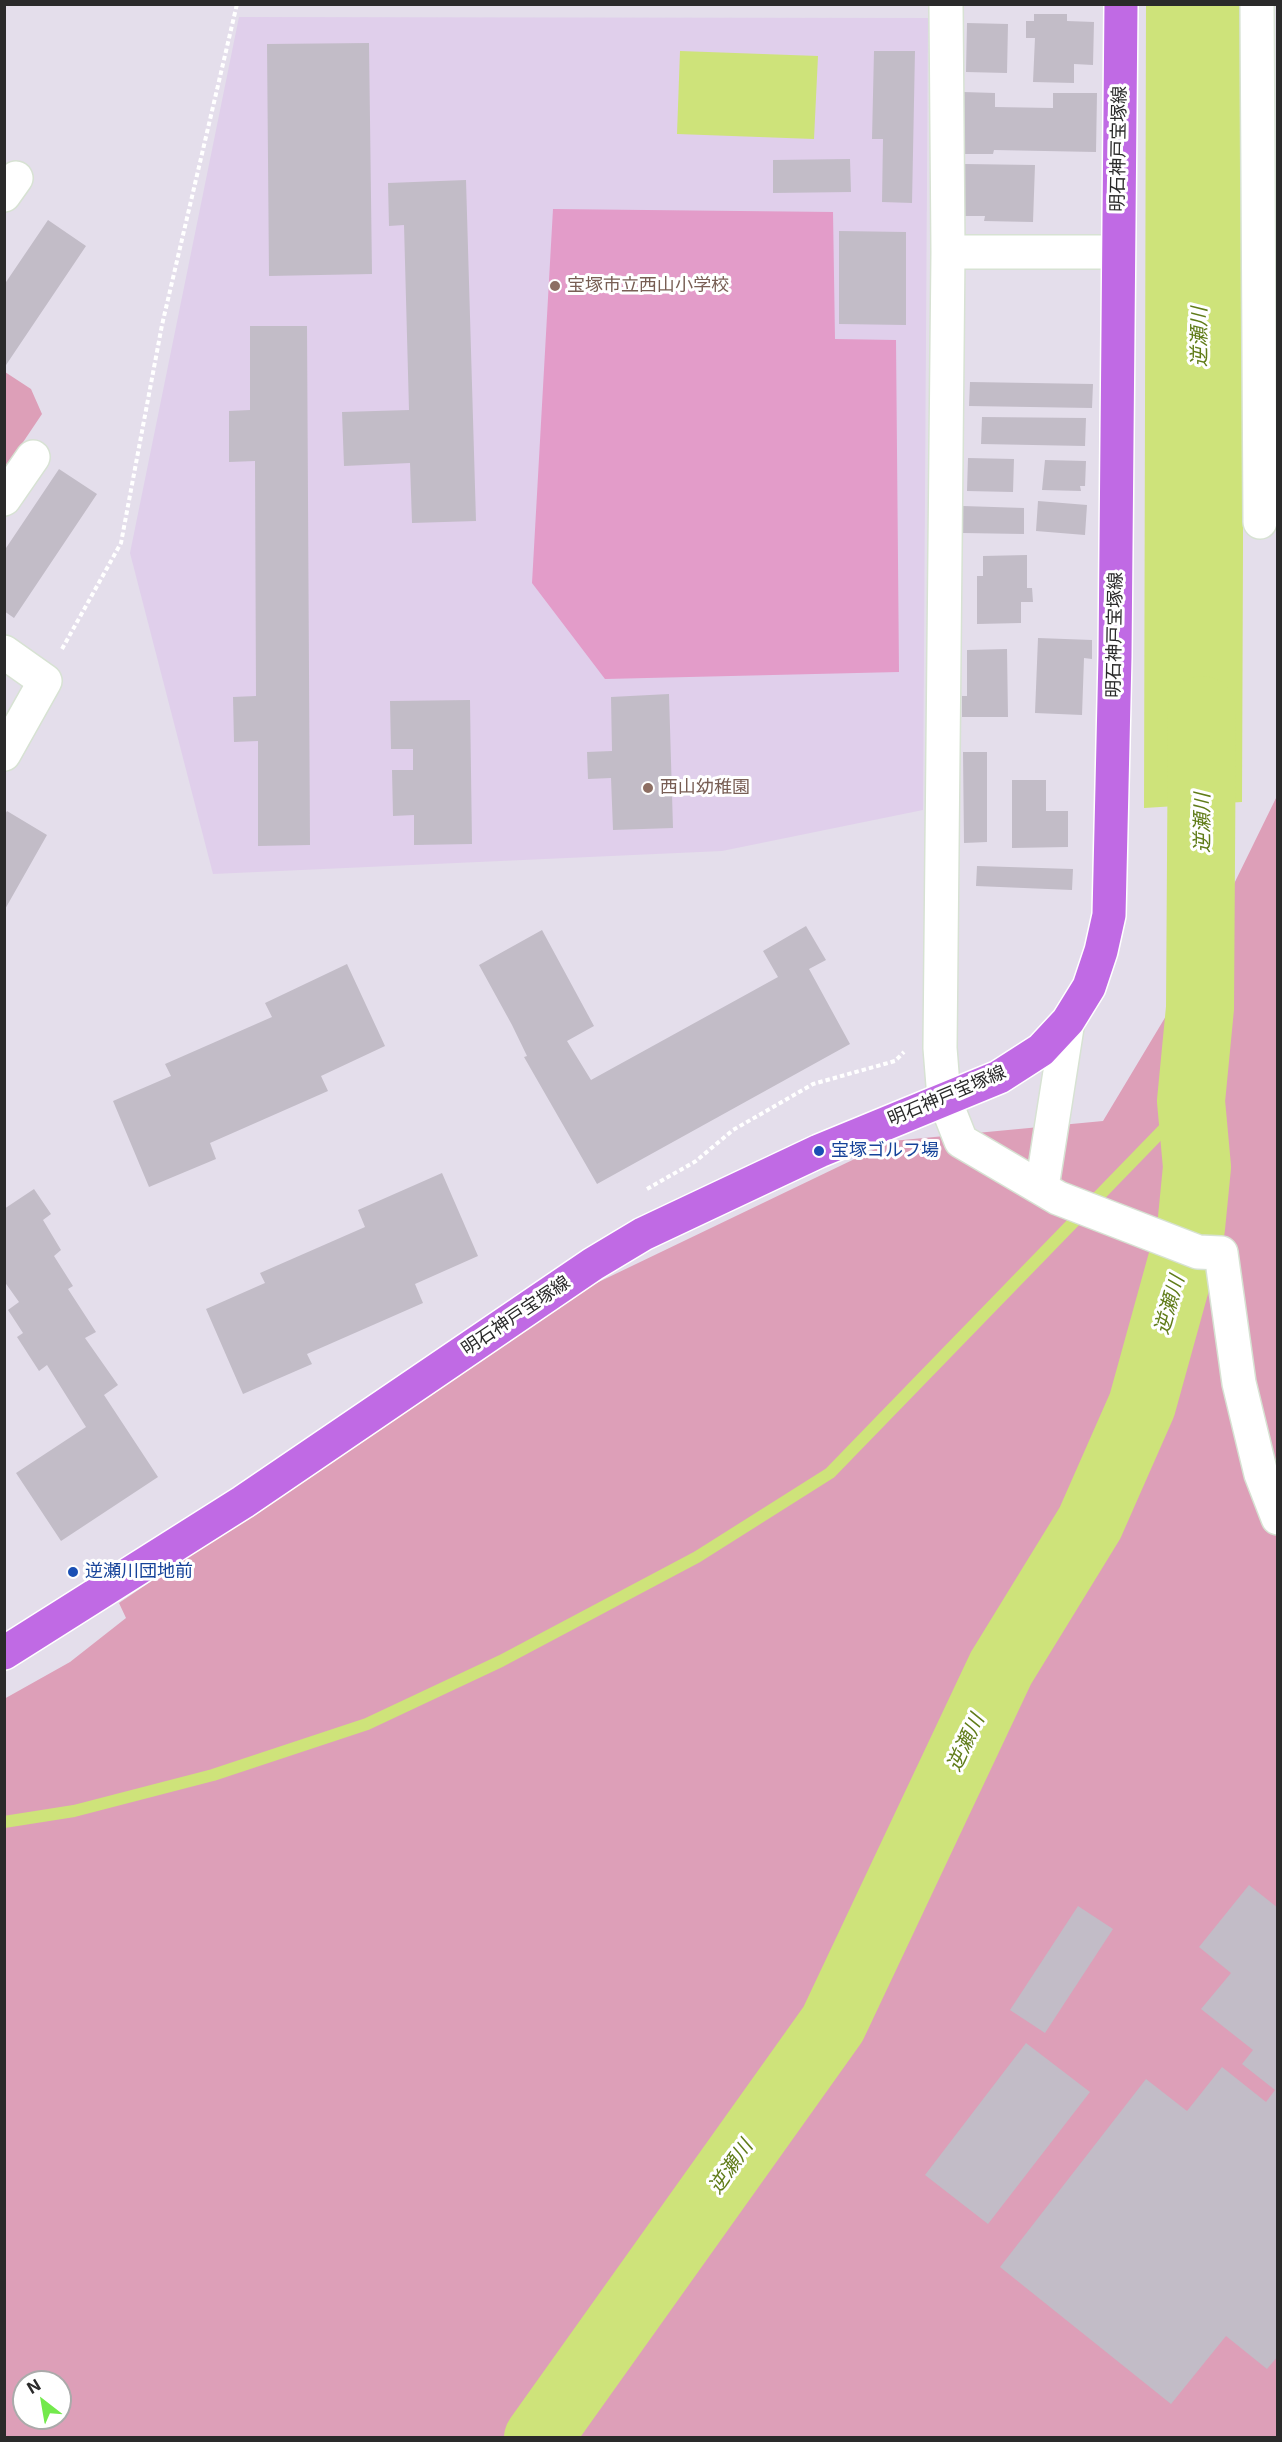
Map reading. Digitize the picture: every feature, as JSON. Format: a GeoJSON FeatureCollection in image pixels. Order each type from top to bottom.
{"type":"FeatureCollection","features":[{"type":"Feature","properties":{"kind":"main road","name":"明石神戸宝塚線"},"geometry":{"type":"LineString","coordinates":[[4,1653],[243,1502],[593,1264],[643,1234],[819,1151],[999,1077],[1041,1050],[1068,1021],[1089,987],[1110,915],[1120,4]]}},
{"type":"Feature","properties":{"kind":"street"},"geometry":{"type":"LineString","coordinates":[[945,4],[948,252],[940,1048],[944,1098],[961,1141],[1050,1192],[1198,1252],[1221,1253],[1239,1383],[1261,1474],[1278,1518]]}},
{"type":"Feature","properties":{"kind":"street"},"geometry":{"type":"LineString","coordinates":[[1257,4],[1260,522]]}},
{"type":"Feature","properties":{"kind":"street"},"geometry":{"type":"LineString","coordinates":[[948,252],[1118,252]]}},
{"type":"Feature","properties":{"kind":"street"},"geometry":{"type":"LineString","coordinates":[[4,499],[33,457]]}},
{"type":"Feature","properties":{"kind":"street"},"geometry":{"type":"LineString","coordinates":[[4,652],[45,681],[4,754]]}},
{"type":"Feature","properties":{"kind":"street"},"geometry":{"type":"LineString","coordinates":[[1050,1192],[1068,1021]]}},
{"type":"Feature","properties":{"kind":"path"},"geometry":{"type":"LineString","coordinates":[[45,681],[121,543],[162,325],[237,4]]}},
{"type":"Feature","properties":{"kind":"path"},"geometry":{"type":"LineString","coordinates":[[645,1190],[696,1161],[733,1130],[813,1084],[895,1060],[907,1050]]}},
{"type":"Feature","properties":{"kind":"shaded area","name":"宝塚市立西山小学校"},"geometry":{"type":"Polygon","coordinates":[[[239,17],[928,18],[923,810],[722,851],[213,874],[130,553],[239,17]]]}},
{"type":"Feature","properties":{"kind":"shaded area"},"geometry":{"type":"Polygon","coordinates":[[[553,209],[833,212],[835,339],[896,340],[899,672],[605,679],[532,583],[553,209]]]}},
{"type":"Feature","properties":{"kind":"shaded area"},"geometry":{"type":"Polygon","coordinates":[[[5,372],[31,389],[42,414],[5,469],[5,372]]]}},
{"type":"Feature","properties":{"kind":"shaded area"},"geometry":{"type":"Polygon","coordinates":[[[1277,796],[1277,2437],[5,2437],[4,1699],[70,1662],[126,1618],[119,1603],[584,1289],[892,1141],[1103,1121],[1184,986],[1277,796]]]}},
{"type":"Feature","properties":{"kind":"water"},"geometry":{"type":"Polygon","coordinates":[[[1146,5],[1243,5],[1243,549],[1242,802],[1144,808],[1146,5]]]}},
{"type":"Feature","properties":{"kind":"water"},"geometry":{"type":"Polygon","coordinates":[[[680,51],[818,56],[814,139],[677,134],[680,51]]]}},
{"type":"Feature","properties":{"kind":"building"},"geometry":{"type":"Polygon","coordinates":[[[1034,14],[1067,14],[1067,21],[1094,22],[1093,65],[1074,64],[1074,83],[1033,82],[1035,38],[1026,38],[1026,21],[1034,21],[1034,14]]]}},
{"type":"Feature","properties":{"kind":"building"},"geometry":{"type":"Polygon","coordinates":[[[967,23],[1008,24],[1007,73],[966,72],[967,23]]]}},
{"type":"Feature","properties":{"kind":"building"},"geometry":{"type":"Polygon","coordinates":[[[369,43],[372,274],[269,276],[267,44],[369,43]]]}},
{"type":"Feature","properties":{"kind":"building"},"geometry":{"type":"Polygon","coordinates":[[[874,51],[915,51],[912,203],[882,202],[883,139],[872,139],[874,51]]]}},
{"type":"Feature","properties":{"kind":"building"},"geometry":{"type":"Polygon","coordinates":[[[963,92],[995,93],[995,107],[1053,108],[1053,93],[1097,93],[1096,152],[994,150],[993,154],[962,154],[963,92]]]}},
{"type":"Feature","properties":{"kind":"building"},"geometry":{"type":"Polygon","coordinates":[[[850,159],[851,192],[773,193],[773,160],[850,159]]]}},
{"type":"Feature","properties":{"kind":"building"},"geometry":{"type":"Polygon","coordinates":[[[965,164],[1035,165],[1033,222],[984,221],[985,216],[963,216],[965,164]]]}},
{"type":"Feature","properties":{"kind":"building"},"geometry":{"type":"Polygon","coordinates":[[[466,180],[476,521],[412,523],[410,463],[344,466],[342,412],[409,410],[404,225],[389,226],[388,183],[466,180]]]}},
{"type":"Feature","properties":{"kind":"building"},"geometry":{"type":"Polygon","coordinates":[[[48,220],[86,246],[4,368],[4,285],[48,220]]]}},
{"type":"Feature","properties":{"kind":"building"},"geometry":{"type":"Polygon","coordinates":[[[839,231],[906,232],[906,325],[839,324],[839,231]]]}},
{"type":"Feature","properties":{"kind":"building"},"geometry":{"type":"Polygon","coordinates":[[[250,326],[307,326],[310,845],[258,846],[258,741],[234,742],[233,697],[256,696],[255,461],[229,462],[229,411],[250,410],[250,326]]]}},
{"type":"Feature","properties":{"kind":"building"},"geometry":{"type":"Polygon","coordinates":[[[970,382],[1093,384],[1092,408],[969,406],[970,382]]]}},
{"type":"Feature","properties":{"kind":"building"},"geometry":{"type":"Polygon","coordinates":[[[982,417],[1086,418],[1085,446],[981,444],[982,417]]]}},
{"type":"Feature","properties":{"kind":"building"},"geometry":{"type":"Polygon","coordinates":[[[968,458],[1014,459],[1013,492],[967,491],[968,458]]]}},
{"type":"Feature","properties":{"kind":"building"},"geometry":{"type":"Polygon","coordinates":[[[1045,460],[1086,461],[1085,486],[1080,486],[1081,491],[1042,490],[1045,460]]]}},
{"type":"Feature","properties":{"kind":"building"},"geometry":{"type":"Polygon","coordinates":[[[59,469],[97,494],[14,618],[4,611],[4,551],[59,469]]]}},
{"type":"Feature","properties":{"kind":"building"},"geometry":{"type":"Polygon","coordinates":[[[1038,501],[1087,505],[1085,535],[1036,531],[1038,501]]]}},
{"type":"Feature","properties":{"kind":"building"},"geometry":{"type":"Polygon","coordinates":[[[963,506],[1024,508],[1024,534],[963,533],[963,506]]]}},
{"type":"Feature","properties":{"kind":"building"},"geometry":{"type":"Polygon","coordinates":[[[1027,555],[1027,588],[1032,588],[1033,602],[1021,602],[1021,623],[977,624],[977,576],[983,576],[983,556],[1027,555]]]}},
{"type":"Feature","properties":{"kind":"building"},"geometry":{"type":"Polygon","coordinates":[[[1038,638],[1092,640],[1092,659],[1084,658],[1082,715],[1035,713],[1038,638]]]}},
{"type":"Feature","properties":{"kind":"building"},"geometry":{"type":"Polygon","coordinates":[[[1007,649],[1008,717],[962,717],[962,696],[967,696],[967,650],[1007,649]]]}},
{"type":"Feature","properties":{"kind":"building"},"geometry":{"type":"Polygon","coordinates":[[[669,694],[673,828],[613,830],[611,778],[588,779],[587,752],[612,751],[611,697],[669,694]]]}},
{"type":"Feature","properties":{"kind":"building"},"geometry":{"type":"Polygon","coordinates":[[[470,700],[472,844],[414,845],[414,815],[393,816],[392,770],[413,770],[413,749],[391,749],[390,701],[470,700]]]}},
{"type":"Feature","properties":{"kind":"building"},"geometry":{"type":"Polygon","coordinates":[[[963,752],[987,752],[987,842],[964,843],[963,752]]]}},
{"type":"Feature","properties":{"kind":"building"},"geometry":{"type":"Polygon","coordinates":[[[1012,780],[1046,780],[1046,811],[1068,811],[1068,847],[1012,848],[1012,780]]]}},
{"type":"Feature","properties":{"kind":"building"},"geometry":{"type":"Polygon","coordinates":[[[7,811],[47,835],[4,911],[4,816],[7,811]]]}},
{"type":"Feature","properties":{"kind":"building"},"geometry":{"type":"Polygon","coordinates":[[[977,866],[1073,869],[1072,890],[976,886],[977,866]]]}},
{"type":"Feature","properties":{"kind":"building"},"geometry":{"type":"Polygon","coordinates":[[[806,926],[826,960],[809,969],[850,1044],[597,1184],[524,1057],[527,1056],[512,1025],[479,965],[542,930],[594,1026],[567,1041],[591,1080],[778,977],[763,951],[806,926]]]}},
{"type":"Feature","properties":{"kind":"building"},"geometry":{"type":"Polygon","coordinates":[[[347,964],[385,1046],[321,1076],[328,1091],[210,1143],[216,1159],[149,1187],[113,1101],[171,1076],[165,1064],[272,1017],[265,1003],[347,964]]]}},
{"type":"Feature","properties":{"kind":"building"},"geometry":{"type":"Polygon","coordinates":[[[442,1173],[478,1256],[415,1284],[423,1303],[307,1354],[312,1364],[243,1394],[206,1309],[265,1283],[260,1273],[365,1227],[358,1210],[442,1173]]]}},
{"type":"Feature","properties":{"kind":"building"},"geometry":{"type":"Polygon","coordinates":[[[34,1189],[51,1214],[43,1220],[61,1250],[54,1256],[73,1286],[68,1289],[96,1332],[85,1338],[118,1385],[104,1395],[158,1477],[61,1541],[16,1473],[86,1427],[47,1365],[39,1371],[17,1337],[23,1333],[8,1310],[19,1302],[4,1281],[4,1209],[34,1189]]]}},
{"type":"Feature","properties":{"kind":"building"},"geometry":{"type":"Polygon","coordinates":[[[1249,1885],[1278,1908],[1278,2356],[1267,2369],[1226,2336],[1171,2404],[1000,2267],[1146,2079],[1187,2111],[1222,2067],[1266,2102],[1275,2090],[1242,2064],[1253,2050],[1201,2009],[1231,1973],[1199,1947],[1249,1885]]]}},
{"type":"Feature","properties":{"kind":"building"},"geometry":{"type":"Polygon","coordinates":[[[1078,1906],[1113,1929],[1045,2033],[1010,2010],[1078,1906]]]}},
{"type":"Feature","properties":{"kind":"building"},"geometry":{"type":"Polygon","coordinates":[[[1026,2043],[1090,2092],[988,2224],[925,2175],[1026,2043]]]}},
{"type":"Feature","properties":{"kind":"waterway","name":"逆瀬川"},"geometry":{"type":"LineString","coordinates":[[538,2438],[833,2024],[1001,1668],[1090,1523],[1142,1405],[1191,1228],[1197,1167],[1191,1101],[1200,1008],[1202,710]]}},
{"type":"Feature","properties":{"kind":"waterway"},"geometry":{"type":"LineString","coordinates":[[4,1822],[74,1811],[213,1775],[367,1724],[501,1661],[697,1557],[830,1473],[1191,1101]]}},
{"type":"Feature","properties":{"kind":"place","name":"宝塚市立西山小学校"},"geometry":{"type":"Point","coordinates":[555,286]}},
{"type":"Feature","properties":{"kind":"place","name":"西山幼稚園"},"geometry":{"type":"Point","coordinates":[648,788]}},
{"type":"Feature","properties":{"kind":"place","name":"宝塚ゴルフ場"},"geometry":{"type":"Point","coordinates":[819,1151]}},
{"type":"Feature","properties":{"kind":"place","name":"逆瀬川団地前"},"geometry":{"type":"Point","coordinates":[73,1572]}}]}
